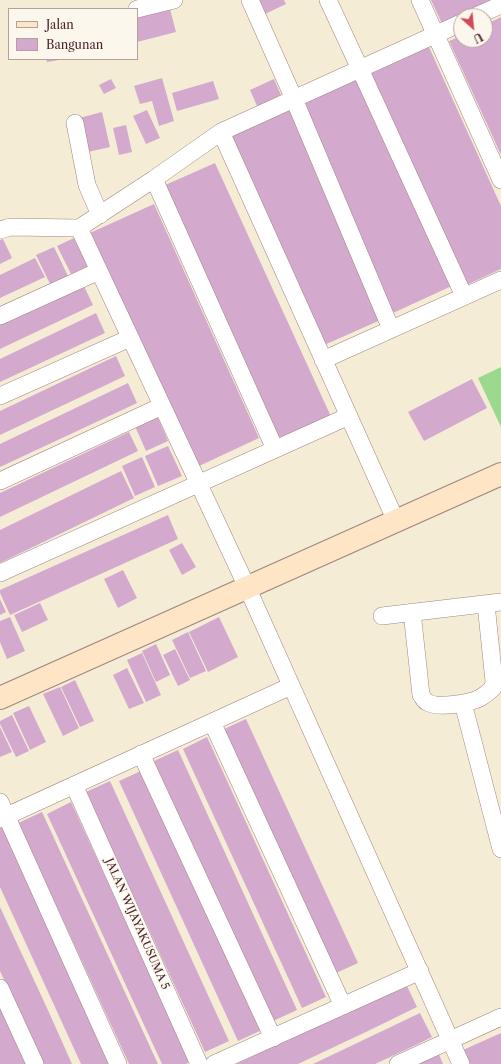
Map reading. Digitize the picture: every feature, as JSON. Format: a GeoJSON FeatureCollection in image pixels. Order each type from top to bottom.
{"type":"FeatureCollection","features":[{"type":"Feature","properties":{"kind":"street"},"geometry":{"type":"LineString","coordinates":[[138,9],[174,0]]}},
{"type":"Feature","properties":{"kind":"street"},"geometry":{"type":"LineString","coordinates":[[250,0],[294,99],[391,329]]}},
{"type":"Feature","properties":{"kind":"street"},"geometry":{"type":"LineString","coordinates":[[328,0],[464,296]]}},
{"type":"Feature","properties":{"kind":"street"},"geometry":{"type":"LineString","coordinates":[[420,0],[501,180]]}},
{"type":"Feature","properties":{"kind":"street"},"geometry":{"type":"LineString","coordinates":[[0,230],[10,227],[79,228],[154,179],[221,132],[453,27]]}},
{"type":"Feature","properties":{"kind":"street"},"geometry":{"type":"LineString","coordinates":[[75,123],[87,185],[100,215]]}},
{"type":"Feature","properties":{"kind":"street"},"geometry":{"type":"LineString","coordinates":[[221,132],[396,521]]}},
{"type":"Feature","properties":{"kind":"street"},"geometry":{"type":"LineString","coordinates":[[154,179],[275,449]]}},
{"type":"Feature","properties":{"kind":"street"},"geometry":{"type":"LineString","coordinates":[[79,228],[247,588],[461,1064]]}},
{"type":"Feature","properties":{"kind":"street"},"geometry":{"type":"LineString","coordinates":[[0,316],[99,271]]}},
{"type":"Feature","properties":{"kind":"street"},"geometry":{"type":"LineString","coordinates":[[323,360],[501,280]]}},
{"type":"Feature","properties":{"kind":"street"},"geometry":{"type":"LineString","coordinates":[[0,396],[130,338]]}},
{"type":"Feature","properties":{"kind":"street"},"geometry":{"type":"LineString","coordinates":[[0,481],[162,406]]}},
{"type":"Feature","properties":{"kind":"street"},"geometry":{"type":"LineString","coordinates":[[0,573],[349,416]]}},
{"type":"Feature","properties":{"kind":"street"},"geometry":{"type":"LineString","coordinates":[[0,698],[501,474]]}},
{"type":"Feature","properties":{"kind":"street"},"geometry":{"type":"LineString","coordinates":[[382,616],[412,612],[494,603],[493,688],[482,697],[463,703],[447,705],[426,702],[421,694],[412,612]]}},
{"type":"Feature","properties":{"kind":"street"},"geometry":{"type":"LineString","coordinates":[[118,1064],[2,812],[74,785],[291,686]]}},
{"type":"Feature","properties":{"kind":"street"},"geometry":{"type":"LineString","coordinates":[[463,703],[501,848]]}},
{"type":"Feature","properties":{"kind":"street"},"geometry":{"type":"LineString","coordinates":[[212,722],[343,1006]]}},
{"type":"Feature","properties":{"kind":"street"},"geometry":{"type":"LineString","coordinates":[[141,754],[273,1038]]}},
{"type":"Feature","properties":{"kind":"street","name":"JALAN WIJAYAKUSUMA 5"},"geometry":{"type":"LineString","coordinates":[[74,785],[199,1064]]}},
{"type":"Feature","properties":{"kind":"street"},"geometry":{"type":"LineString","coordinates":[[214,1064],[420,971]]}},
{"type":"Feature","properties":{"kind":"street"},"geometry":{"type":"LineString","coordinates":[[0,988],[35,1064]]}},
{"type":"Feature","properties":{"kind":"street"},"geometry":{"type":"LineString","coordinates":[[398,1064],[501,1017]]}},
{"type":"Feature","properties":{"kind":"green space"},"geometry":{"type":"Polygon","coordinates":[[[501,367],[501,427],[478,378],[501,367]]]}},
{"type":"Feature","properties":{"kind":"building"},"geometry":{"type":"Polygon","coordinates":[[[256,0],[284,0],[286,4],[263,15],[256,0]]]}},
{"type":"Feature","properties":{"kind":"building"},"geometry":{"type":"Polygon","coordinates":[[[431,0],[499,0],[482,8],[453,8],[453,21],[443,26],[431,0]]]}},
{"type":"Feature","properties":{"kind":"building"},"geometry":{"type":"Polygon","coordinates":[[[170,9],[176,32],[138,42],[138,17],[170,9]]]}},
{"type":"Feature","properties":{"kind":"building"},"geometry":{"type":"Polygon","coordinates":[[[501,17],[501,155],[449,41],[453,39],[453,48],[493,48],[493,21],[501,17]]]}},
{"type":"Feature","properties":{"kind":"building"},"geometry":{"type":"Polygon","coordinates":[[[429,47],[501,206],[501,269],[462,287],[366,76],[429,47]]]}},
{"type":"Feature","properties":{"kind":"building"},"geometry":{"type":"Polygon","coordinates":[[[46,60],[59,60],[47,62],[46,60]]]}},
{"type":"Feature","properties":{"kind":"building"},"geometry":{"type":"Polygon","coordinates":[[[360,73],[456,284],[393,313],[297,102],[360,73]]]}},
{"type":"Feature","properties":{"kind":"building"},"geometry":{"type":"Polygon","coordinates":[[[162,78],[174,121],[159,126],[152,101],[140,104],[134,86],[162,78]]]}},
{"type":"Feature","properties":{"kind":"building"},"geometry":{"type":"Polygon","coordinates":[[[111,79],[116,88],[104,94],[99,85],[111,79]]]}},
{"type":"Feature","properties":{"kind":"building"},"geometry":{"type":"Polygon","coordinates":[[[274,79],[281,95],[257,106],[250,90],[274,79]]]}},
{"type":"Feature","properties":{"kind":"building"},"geometry":{"type":"Polygon","coordinates":[[[213,81],[219,99],[177,111],[172,93],[213,81]]]}},
{"type":"Feature","properties":{"kind":"building"},"geometry":{"type":"Polygon","coordinates":[[[289,107],[385,318],[322,346],[226,136],[289,107]]]}},
{"type":"Feature","properties":{"kind":"building"},"geometry":{"type":"Polygon","coordinates":[[[147,110],[160,138],[146,144],[133,116],[147,110]]]}},
{"type":"Feature","properties":{"kind":"building"},"geometry":{"type":"Polygon","coordinates":[[[102,112],[110,147],[88,152],[79,118],[102,112]]]}},
{"type":"Feature","properties":{"kind":"building"},"geometry":{"type":"Polygon","coordinates":[[[126,125],[132,152],[119,155],[113,128],[126,125]]]}},
{"type":"Feature","properties":{"kind":"building"},"geometry":{"type":"Polygon","coordinates":[[[215,163],[333,421],[281,444],[163,186],[215,163]]]}},
{"type":"Feature","properties":{"kind":"building"},"geometry":{"type":"Polygon","coordinates":[[[154,204],[259,438],[197,467],[90,233],[154,204]]]}},
{"type":"Feature","properties":{"kind":"building"},"geometry":{"type":"Polygon","coordinates":[[[74,238],[88,266],[71,274],[57,246],[74,238]]]}},
{"type":"Feature","properties":{"kind":"building"},"geometry":{"type":"Polygon","coordinates":[[[3,239],[12,258],[0,264],[0,240],[3,239]]]}},
{"type":"Feature","properties":{"kind":"building"},"geometry":{"type":"Polygon","coordinates":[[[54,247],[68,276],[50,284],[36,255],[54,247]]]}},
{"type":"Feature","properties":{"kind":"building"},"geometry":{"type":"Polygon","coordinates":[[[35,258],[45,277],[0,298],[0,275],[35,258]]]}},
{"type":"Feature","properties":{"kind":"building"},"geometry":{"type":"Polygon","coordinates":[[[84,286],[93,305],[0,349],[0,325],[84,286]]]}},
{"type":"Feature","properties":{"kind":"building"},"geometry":{"type":"Polygon","coordinates":[[[96,313],[105,333],[0,382],[0,359],[96,313]]]}},
{"type":"Feature","properties":{"kind":"building"},"geometry":{"type":"Polygon","coordinates":[[[116,356],[125,376],[0,435],[0,411],[116,356]]]}},
{"type":"Feature","properties":{"kind":"building"},"geometry":{"type":"Polygon","coordinates":[[[472,379],[487,408],[424,441],[408,412],[472,379]]]}},
{"type":"Feature","properties":{"kind":"building"},"geometry":{"type":"Polygon","coordinates":[[[128,383],[137,403],[0,467],[0,444],[128,383]]]}},
{"type":"Feature","properties":{"kind":"building"},"geometry":{"type":"Polygon","coordinates":[[[156,413],[168,441],[146,451],[134,424],[156,413]]]}},
{"type":"Feature","properties":{"kind":"building"},"geometry":{"type":"Polygon","coordinates":[[[129,432],[138,451],[0,517],[0,493],[129,432]]]}},
{"type":"Feature","properties":{"kind":"building"},"geometry":{"type":"Polygon","coordinates":[[[168,446],[182,476],[158,486],[145,456],[168,446]]]}},
{"type":"Feature","properties":{"kind":"building"},"geometry":{"type":"Polygon","coordinates":[[[142,457],[155,487],[135,496],[122,466],[142,457]]]}},
{"type":"Feature","properties":{"kind":"building"},"geometry":{"type":"Polygon","coordinates":[[[121,471],[134,498],[0,563],[0,530],[121,471]]]}},
{"type":"Feature","properties":{"kind":"building"},"geometry":{"type":"Polygon","coordinates":[[[168,515],[178,539],[10,615],[0,590],[168,515]]]}},
{"type":"Feature","properties":{"kind":"building"},"geometry":{"type":"Polygon","coordinates":[[[182,543],[196,567],[182,575],[169,550],[182,543]]]}},
{"type":"Feature","properties":{"kind":"building"},"geometry":{"type":"Polygon","coordinates":[[[123,570],[137,598],[118,608],[104,579],[123,570]]]}},
{"type":"Feature","properties":{"kind":"building"},"geometry":{"type":"Polygon","coordinates":[[[0,599],[6,612],[0,615],[0,599]]]}},
{"type":"Feature","properties":{"kind":"building"},"geometry":{"type":"Polygon","coordinates":[[[40,603],[48,620],[22,632],[14,615],[40,603]]]}},
{"type":"Feature","properties":{"kind":"building"},"geometry":{"type":"Polygon","coordinates":[[[10,617],[25,651],[7,659],[0,642],[0,621],[10,617]]]}},
{"type":"Feature","properties":{"kind":"building"},"geometry":{"type":"Polygon","coordinates":[[[219,617],[238,657],[208,672],[189,632],[219,617]]]}},
{"type":"Feature","properties":{"kind":"building"},"geometry":{"type":"Polygon","coordinates":[[[188,632],[206,671],[190,678],[172,640],[188,632]]]}},
{"type":"Feature","properties":{"kind":"building"},"geometry":{"type":"Polygon","coordinates":[[[156,644],[170,675],[156,682],[142,651],[156,644]]]}},
{"type":"Feature","properties":{"kind":"building"},"geometry":{"type":"Polygon","coordinates":[[[175,649],[190,680],[178,686],[163,655],[175,649]]]}},
{"type":"Feature","properties":{"kind":"building"},"geometry":{"type":"Polygon","coordinates":[[[142,653],[161,695],[146,702],[127,660],[142,653]]]}},
{"type":"Feature","properties":{"kind":"building"},"geometry":{"type":"Polygon","coordinates":[[[127,668],[144,703],[129,709],[113,675],[127,668]]]}},
{"type":"Feature","properties":{"kind":"building"},"geometry":{"type":"Polygon","coordinates":[[[75,680],[94,721],[80,727],[61,687],[75,680]]]}},
{"type":"Feature","properties":{"kind":"building"},"geometry":{"type":"Polygon","coordinates":[[[60,687],[79,728],[63,736],[43,694],[60,687]]]}},
{"type":"Feature","properties":{"kind":"building"},"geometry":{"type":"Polygon","coordinates":[[[29,706],[46,742],[30,750],[13,713],[29,706]]]}},
{"type":"Feature","properties":{"kind":"building"},"geometry":{"type":"Polygon","coordinates":[[[12,715],[29,751],[16,757],[0,724],[0,721],[12,715]]]}},
{"type":"Feature","properties":{"kind":"building"},"geometry":{"type":"Polygon","coordinates":[[[246,719],[358,963],[334,974],[222,730],[246,719]]]}},
{"type":"Feature","properties":{"kind":"building"},"geometry":{"type":"Polygon","coordinates":[[[0,727],[12,752],[0,757],[0,727]]]}},
{"type":"Feature","properties":{"kind":"building"},"geometry":{"type":"Polygon","coordinates":[[[207,737],[326,997],[302,1008],[183,749],[207,737]]]}},
{"type":"Feature","properties":{"kind":"building"},"geometry":{"type":"Polygon","coordinates":[[[178,750],[297,1010],[273,1021],[154,761],[178,750]]]}},
{"type":"Feature","properties":{"kind":"building"},"geometry":{"type":"Polygon","coordinates":[[[143,770],[262,1030],[238,1041],[119,781],[143,770]]]}},
{"type":"Feature","properties":{"kind":"building"},"geometry":{"type":"Polygon","coordinates":[[[110,781],[229,1041],[205,1052],[86,792],[110,781]]]}},
{"type":"Feature","properties":{"kind":"building"},"geometry":{"type":"Polygon","coordinates":[[[71,802],[190,1062],[186,1064],[162,1064],[47,814],[71,802]]]}},
{"type":"Feature","properties":{"kind":"building"},"geometry":{"type":"Polygon","coordinates":[[[42,812],[158,1064],[129,1064],[18,823],[42,812]]]}},
{"type":"Feature","properties":{"kind":"building"},"geometry":{"type":"Polygon","coordinates":[[[0,822],[110,1064],[81,1064],[0,887],[0,822]]]}},
{"type":"Feature","properties":{"kind":"building"},"geometry":{"type":"Polygon","coordinates":[[[0,907],[72,1064],[43,1064],[0,971],[0,907]]]}},
{"type":"Feature","properties":{"kind":"building"},"geometry":{"type":"Polygon","coordinates":[[[406,984],[417,1007],[298,1064],[236,1064],[406,984]]]}},
{"type":"Feature","properties":{"kind":"building"},"geometry":{"type":"Polygon","coordinates":[[[0,1007],[26,1064],[0,1064],[0,1007]]]}},
{"type":"Feature","properties":{"kind":"building"},"geometry":{"type":"Polygon","coordinates":[[[420,1013],[432,1037],[416,1045],[375,1064],[313,1064],[420,1013]]]}},
{"type":"Feature","properties":{"kind":"building"},"geometry":{"type":"Polygon","coordinates":[[[501,1033],[501,1064],[469,1064],[463,1050],[501,1033]]]}},
{"type":"Feature","properties":{"kind":"building"},"geometry":{"type":"Polygon","coordinates":[[[438,1052],[443,1064],[413,1064],[438,1052]]]}}]}
